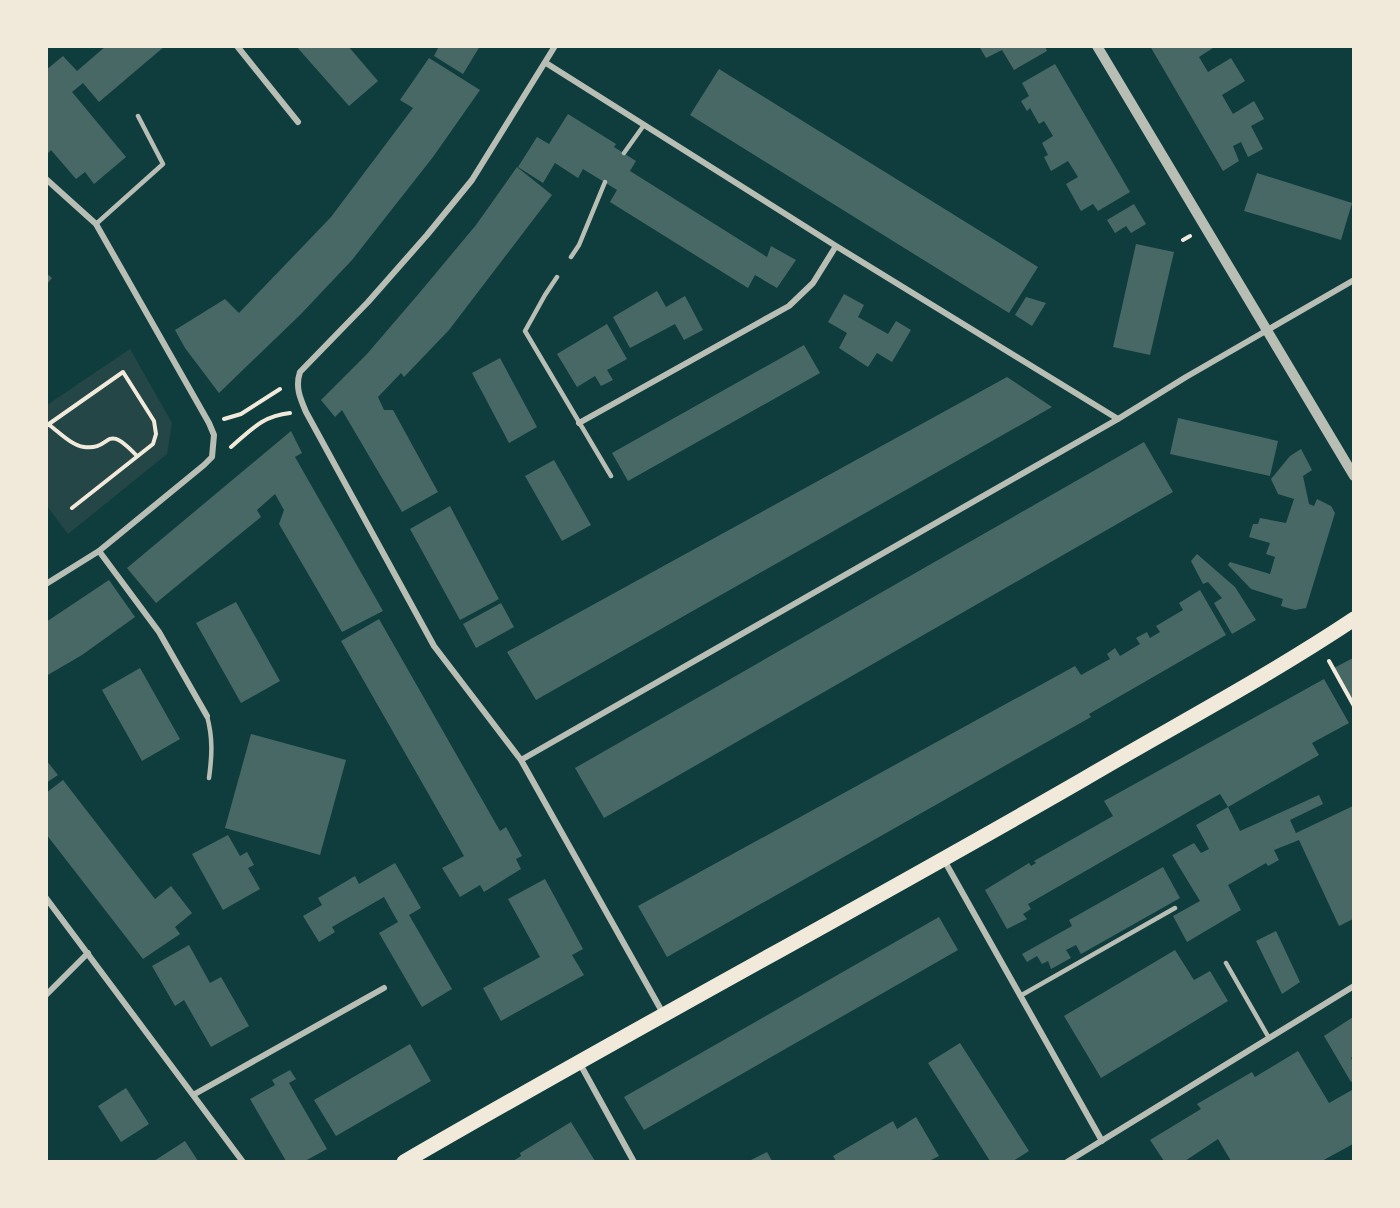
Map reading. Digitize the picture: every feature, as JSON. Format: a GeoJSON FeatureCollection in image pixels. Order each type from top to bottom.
{"type":"FeatureCollection","features":[{"type":"Feature","properties":{"kind":"main road"},"geometry":{"type":"LineString","coordinates":[[404,1161],[944,860],[1318,642],[1353,619]]}},
{"type":"Feature","properties":{"kind":"street"},"geometry":{"type":"LineString","coordinates":[[237,46],[298,122]]}},
{"type":"Feature","properties":{"kind":"street"},"geometry":{"type":"LineString","coordinates":[[555,46],[472,180],[368,302],[300,372],[297,381],[298,394],[434,645],[520,760],[664,1015]]}},
{"type":"Feature","properties":{"kind":"street"},"geometry":{"type":"LineString","coordinates":[[1097,46],[1353,476]]}},
{"type":"Feature","properties":{"kind":"street"},"geometry":{"type":"LineString","coordinates":[[546,63],[836,246],[1118,419]]}},
{"type":"Feature","properties":{"kind":"street"},"geometry":{"type":"LineString","coordinates":[[46,179],[96,224],[214,435],[212,457],[99,551],[46,584]]}},
{"type":"Feature","properties":{"kind":"street"},"geometry":{"type":"LineString","coordinates":[[579,423],[789,306],[813,283],[836,246]]}},
{"type":"Feature","properties":{"kind":"street"},"geometry":{"type":"LineString","coordinates":[[520,760],[1118,419],[1353,280]]}},
{"type":"Feature","properties":{"kind":"street"},"geometry":{"type":"LineString","coordinates":[[99,551],[159,632],[207,716]]}},
{"type":"Feature","properties":{"kind":"street"},"geometry":{"type":"LineString","coordinates":[[944,860],[1102,1141]]}},
{"type":"Feature","properties":{"kind":"street"},"geometry":{"type":"LineString","coordinates":[[46,898],[243,1161]]}},
{"type":"Feature","properties":{"kind":"street"},"geometry":{"type":"LineString","coordinates":[[46,995],[88,953]]}},
{"type":"Feature","properties":{"kind":"street"},"geometry":{"type":"LineString","coordinates":[[1067,1161],[1353,986]]}},
{"type":"Feature","properties":{"kind":"street"},"geometry":{"type":"LineString","coordinates":[[193,1095],[384,987]]}},
{"type":"Feature","properties":{"kind":"street"},"geometry":{"type":"LineString","coordinates":[[579,1062],[634,1161]]}},
{"type":"Feature","properties":{"kind":"lane"},"geometry":{"type":"LineString","coordinates":[[96,224],[163,164],[138,116]]}},
{"type":"Feature","properties":{"kind":"lane"},"geometry":{"type":"LineString","coordinates":[[624,153],[644,125]]}},
{"type":"Feature","properties":{"kind":"lane"},"geometry":{"type":"LineString","coordinates":[[571,257],[579,245],[605,182]]}},
{"type":"Feature","properties":{"kind":"lane"},"geometry":{"type":"LineString","coordinates":[[557,277],[525,331],[611,476]]}},
{"type":"Feature","properties":{"kind":"lane"},"geometry":{"type":"LineString","coordinates":[[207,716],[212,732],[208,778]]}},
{"type":"Feature","properties":{"kind":"lane"},"geometry":{"type":"LineString","coordinates":[[1020,996],[1175,908]]}},
{"type":"Feature","properties":{"kind":"lane"},"geometry":{"type":"LineString","coordinates":[[1226,963],[1269,1038]]}},
{"type":"Feature","properties":{"kind":"path"},"geometry":{"type":"LineString","coordinates":[[72,508],[153,444],[156,434],[154,421],[123,372],[47,425],[82,447],[92,447],[116,438],[137,456]]}},
{"type":"Feature","properties":{"kind":"path"},"geometry":{"type":"LineString","coordinates":[[209,423],[241,414],[279,389],[297,381]]}},
{"type":"Feature","properties":{"kind":"path"},"geometry":{"type":"LineString","coordinates":[[212,457],[225,452],[264,419],[272,415],[306,412]]}},
{"type":"Feature","properties":{"kind":"path"},"geometry":{"type":"LineString","coordinates":[[1318,642],[1353,706]]}},
{"type":"Feature","properties":{"kind":"shaded area"},"geometry":{"type":"Polygon","coordinates":[[[130,349],[172,423],[167,454],[68,534],[47,506],[47,405],[130,349]]]}},
{"type":"Feature","properties":{"kind":"building"},"geometry":{"type":"Polygon","coordinates":[[[106,46],[165,46],[99,102],[83,83],[72,92],[126,157],[94,184],[85,172],[76,179],[51,150],[48,153],[46,150],[46,70],[63,56],[77,71],[106,46]]]}},
{"type":"Feature","properties":{"kind":"building"},"geometry":{"type":"Polygon","coordinates":[[[296,46],[348,46],[378,81],[349,106],[296,46]]]}},
{"type":"Feature","properties":{"kind":"building"},"geometry":{"type":"Polygon","coordinates":[[[439,46],[480,46],[463,74],[434,56],[439,46]]]}},
{"type":"Feature","properties":{"kind":"building"},"geometry":{"type":"Polygon","coordinates":[[[979,46],[1045,46],[1047,51],[1014,70],[1002,50],[986,58],[979,46]]]}},
{"type":"Feature","properties":{"kind":"building"},"geometry":{"type":"Polygon","coordinates":[[[1150,46],[1216,46],[1199,57],[1208,72],[1231,58],[1245,81],[1222,95],[1233,114],[1254,101],[1264,119],[1251,126],[1263,149],[1248,157],[1241,142],[1233,146],[1239,161],[1223,171],[1150,46]]]}},
{"type":"Feature","properties":{"kind":"building"},"geometry":{"type":"Polygon","coordinates":[[[429,58],[480,90],[433,157],[352,260],[300,315],[219,393],[185,348],[175,330],[225,299],[239,313],[331,217],[413,108],[400,100],[429,58]]]}},
{"type":"Feature","properties":{"kind":"building"},"geometry":{"type":"Polygon","coordinates":[[[1055,64],[1130,192],[1098,211],[1093,204],[1081,211],[1066,184],[1078,177],[1068,161],[1051,171],[1044,157],[1048,155],[1042,143],[1053,136],[1044,121],[1039,124],[1030,108],[1027,111],[1021,101],[1029,96],[1022,83],[1055,64]]]}},
{"type":"Feature","properties":{"kind":"building"},"geometry":{"type":"Polygon","coordinates":[[[719,69],[1038,267],[1009,313],[690,115],[719,69]]]}},
{"type":"Feature","properties":{"kind":"building"},"geometry":{"type":"Polygon","coordinates":[[[568,114],[616,144],[614,147],[636,161],[630,171],[767,257],[771,246],[796,260],[777,288],[755,275],[748,288],[610,202],[617,190],[583,169],[578,178],[555,163],[543,183],[518,167],[537,137],[549,144],[568,114]]]}},
{"type":"Feature","properties":{"kind":"building"},"geometry":{"type":"Polygon","coordinates":[[[517,167],[552,195],[449,330],[404,377],[401,373],[378,397],[384,410],[393,410],[438,492],[402,512],[342,410],[335,417],[321,400],[367,354],[421,291],[476,225],[517,167]]]}},
{"type":"Feature","properties":{"kind":"building"},"geometry":{"type":"Polygon","coordinates":[[[1257,173],[1352,203],[1341,240],[1244,211],[1257,173]]]}},
{"type":"Feature","properties":{"kind":"building"},"geometry":{"type":"Polygon","coordinates":[[[1134,204],[1146,224],[1131,233],[1126,226],[1115,233],[1107,220],[1134,204]]]}},
{"type":"Feature","properties":{"kind":"building"},"geometry":{"type":"Polygon","coordinates":[[[1136,244],[1174,252],[1150,355],[1113,347],[1136,244]]]}},
{"type":"Feature","properties":{"kind":"building"},"geometry":{"type":"Polygon","coordinates":[[[46,273],[52,278],[46,285],[46,273]]]}},
{"type":"Feature","properties":{"kind":"building"},"geometry":{"type":"Polygon","coordinates":[[[657,291],[666,307],[685,296],[703,330],[684,340],[675,324],[630,348],[613,317],[657,291]]]}},
{"type":"Feature","properties":{"kind":"building"},"geometry":{"type":"Polygon","coordinates":[[[844,294],[864,305],[858,317],[888,334],[896,321],[911,330],[892,362],[877,353],[868,367],[839,348],[847,333],[828,322],[844,294]]]}},
{"type":"Feature","properties":{"kind":"building"},"geometry":{"type":"Polygon","coordinates":[[[1026,297],[1046,303],[1032,326],[1015,315],[1026,297]]]}},
{"type":"Feature","properties":{"kind":"building"},"geometry":{"type":"Polygon","coordinates":[[[607,324],[627,359],[607,370],[613,380],[601,386],[595,376],[577,387],[557,354],[607,324]]]}},
{"type":"Feature","properties":{"kind":"building"},"geometry":{"type":"Polygon","coordinates":[[[804,345],[820,373],[628,481],[612,453],[804,345]]]}},
{"type":"Feature","properties":{"kind":"building"},"geometry":{"type":"Polygon","coordinates":[[[500,358],[537,427],[509,443],[472,373],[500,358]]]}},
{"type":"Feature","properties":{"kind":"building"},"geometry":{"type":"Polygon","coordinates":[[[1007,377],[1052,407],[536,700],[507,652],[1007,377]]]}},
{"type":"Feature","properties":{"kind":"building"},"geometry":{"type":"Polygon","coordinates":[[[1178,418],[1278,441],[1270,476],[1170,454],[1178,418]]]}},
{"type":"Feature","properties":{"kind":"building"},"geometry":{"type":"Polygon","coordinates":[[[291,431],[302,453],[295,457],[383,611],[342,632],[279,524],[284,510],[275,494],[257,510],[261,517],[156,603],[127,568],[291,431]]]}},
{"type":"Feature","properties":{"kind":"building"},"geometry":{"type":"Polygon","coordinates":[[[1144,442],[1173,492],[604,818],[575,768],[1144,442]]]}},
{"type":"Feature","properties":{"kind":"building"},"geometry":{"type":"Polygon","coordinates":[[[1301,449],[1312,470],[1303,476],[1309,504],[1314,506],[1317,499],[1331,506],[1335,513],[1306,608],[1295,610],[1281,606],[1283,599],[1251,589],[1228,565],[1230,562],[1270,574],[1275,557],[1266,554],[1270,543],[1249,537],[1253,524],[1258,524],[1260,518],[1286,523],[1294,499],[1278,494],[1271,479],[1290,456],[1301,449]]]}},
{"type":"Feature","properties":{"kind":"building"},"geometry":{"type":"Polygon","coordinates":[[[554,460],[591,525],[562,541],[525,476],[554,460]]]}},
{"type":"Feature","properties":{"kind":"building"},"geometry":{"type":"Polygon","coordinates":[[[450,506],[499,599],[460,620],[410,529],[450,506]]]}},
{"type":"Feature","properties":{"kind":"building"},"geometry":{"type":"Polygon","coordinates":[[[1197,554],[1235,587],[1256,620],[1232,634],[1214,603],[1222,598],[1208,582],[1203,584],[1191,561],[1197,554]]]}},
{"type":"Feature","properties":{"kind":"building"},"geometry":{"type":"Polygon","coordinates":[[[109,580],[135,617],[82,655],[46,676],[46,622],[109,580]]]}},
{"type":"Feature","properties":{"kind":"building"},"geometry":{"type":"Polygon","coordinates":[[[1200,590],[1226,635],[1089,714],[1091,717],[667,957],[638,906],[1075,666],[1081,675],[1110,659],[1107,654],[1115,648],[1120,656],[1140,644],[1136,638],[1147,632],[1150,638],[1160,632],[1156,626],[1183,610],[1179,603],[1200,590]]]}},
{"type":"Feature","properties":{"kind":"building"},"geometry":{"type":"Polygon","coordinates":[[[236,602],[280,681],[241,703],[196,623],[236,602]]]}},
{"type":"Feature","properties":{"kind":"building"},"geometry":{"type":"Polygon","coordinates":[[[501,603],[514,627],[476,648],[463,624],[501,603]]]}},
{"type":"Feature","properties":{"kind":"building"},"geometry":{"type":"Polygon","coordinates":[[[379,619],[500,831],[506,827],[522,856],[516,859],[521,869],[484,892],[480,885],[460,897],[442,868],[464,856],[341,641],[379,619]]]}},
{"type":"Feature","properties":{"kind":"building"},"geometry":{"type":"Polygon","coordinates":[[[1353,658],[1353,701],[1334,668],[1353,658]]]}},
{"type":"Feature","properties":{"kind":"building"},"geometry":{"type":"Polygon","coordinates":[[[140,668],[180,739],[142,761],[102,690],[140,668]]]}},
{"type":"Feature","properties":{"kind":"building"},"geometry":{"type":"Polygon","coordinates":[[[1324,679],[1349,723],[1312,743],[1319,755],[1228,807],[1220,794],[1202,804],[1028,904],[1031,909],[1023,914],[1027,919],[1007,929],[985,890],[1029,863],[1031,866],[1036,863],[1034,861],[1113,816],[1104,801],[1324,679]]]}},
{"type":"Feature","properties":{"kind":"building"},"geometry":{"type":"Polygon","coordinates":[[[251,734],[346,760],[320,855],[225,828],[251,734]]]}},
{"type":"Feature","properties":{"kind":"building"},"geometry":{"type":"Polygon","coordinates":[[[46,760],[58,775],[46,783],[46,760]]]}},
{"type":"Feature","properties":{"kind":"building"},"geometry":{"type":"Polygon","coordinates":[[[63,780],[155,899],[171,886],[192,913],[175,927],[180,934],[143,959],[46,834],[46,793],[63,780]]]}},
{"type":"Feature","properties":{"kind":"building"},"geometry":{"type":"Polygon","coordinates":[[[1319,795],[1323,804],[1290,820],[1296,833],[1353,806],[1353,919],[1339,926],[1299,840],[1274,850],[1279,860],[1268,866],[1266,863],[1228,885],[1241,910],[1187,942],[1173,916],[1200,901],[1172,855],[1194,843],[1201,853],[1209,849],[1196,825],[1228,807],[1240,831],[1319,795]]]}},
{"type":"Feature","properties":{"kind":"building"},"geometry":{"type":"Polygon","coordinates":[[[228,835],[240,856],[247,852],[254,865],[248,868],[260,889],[223,910],[192,854],[228,835]]]}},
{"type":"Feature","properties":{"kind":"building"},"geometry":{"type":"Polygon","coordinates":[[[395,863],[421,908],[409,915],[452,989],[422,1007],[379,933],[398,922],[384,897],[332,927],[335,932],[319,942],[303,916],[322,905],[318,898],[355,876],[359,884],[395,863]]]}},
{"type":"Feature","properties":{"kind":"building"},"geometry":{"type":"Polygon","coordinates":[[[1163,867],[1180,898],[1081,954],[1076,945],[1066,950],[1071,958],[1051,969],[1048,961],[1042,964],[1037,956],[1027,962],[1022,954],[1072,926],[1069,920],[1163,867]]]}},
{"type":"Feature","properties":{"kind":"building"},"geometry":{"type":"Polygon","coordinates":[[[545,879],[583,949],[572,955],[584,975],[501,1021],[483,988],[540,957],[508,899],[545,879]]]}},
{"type":"Feature","properties":{"kind":"building"},"geometry":{"type":"Polygon","coordinates":[[[939,917],[958,950],[644,1130],[624,1097],[939,917]]]}},
{"type":"Feature","properties":{"kind":"building"},"geometry":{"type":"Polygon","coordinates":[[[1276,931],[1300,982],[1282,994],[1256,941],[1276,931]]]}},
{"type":"Feature","properties":{"kind":"building"},"geometry":{"type":"Polygon","coordinates":[[[189,945],[210,983],[221,977],[249,1026],[211,1047],[184,1000],[175,1006],[152,966],[189,945]]]}},
{"type":"Feature","properties":{"kind":"building"},"geometry":{"type":"Polygon","coordinates":[[[1175,950],[1194,980],[1210,971],[1228,1001],[1101,1078],[1064,1016],[1175,950]]]}},
{"type":"Feature","properties":{"kind":"building"},"geometry":{"type":"Polygon","coordinates":[[[1353,1017],[1353,1056],[1351,1058],[1353,1080],[1351,1082],[1324,1036],[1353,1017]]]}},
{"type":"Feature","properties":{"kind":"building"},"geometry":{"type":"Polygon","coordinates":[[[960,1043],[1029,1151],[1013,1161],[990,1161],[928,1063],[960,1043]]]}},
{"type":"Feature","properties":{"kind":"building"},"geometry":{"type":"Polygon","coordinates":[[[410,1044],[431,1081],[336,1136],[314,1100],[410,1044]]]}},
{"type":"Feature","properties":{"kind":"building"},"geometry":{"type":"Polygon","coordinates":[[[1298,1051],[1329,1103],[1352,1090],[1353,1144],[1322,1161],[1231,1161],[1218,1139],[1185,1161],[1164,1161],[1150,1140],[1201,1109],[1197,1104],[1252,1072],[1255,1077],[1298,1051]]]}},
{"type":"Feature","properties":{"kind":"building"},"geometry":{"type":"Polygon","coordinates":[[[290,1070],[296,1079],[289,1083],[327,1149],[305,1161],[286,1161],[250,1099],[275,1085],[272,1080],[290,1070]]]}},
{"type":"Feature","properties":{"kind":"building"},"geometry":{"type":"Polygon","coordinates":[[[126,1088],[149,1124],[121,1142],[98,1106],[126,1088]]]}},
{"type":"Feature","properties":{"kind":"building"},"geometry":{"type":"Polygon","coordinates":[[[916,1117],[939,1156],[929,1161],[836,1161],[833,1156],[893,1121],[897,1129],[916,1117]]]}},
{"type":"Feature","properties":{"kind":"building"},"geometry":{"type":"Polygon","coordinates":[[[571,1122],[595,1161],[513,1161],[521,1156],[520,1153],[571,1122]]]}},
{"type":"Feature","properties":{"kind":"building"},"geometry":{"type":"Polygon","coordinates":[[[185,1141],[198,1161],[154,1161],[185,1141]]]}},
{"type":"Feature","properties":{"kind":"building"},"geometry":{"type":"Polygon","coordinates":[[[767,1152],[772,1161],[749,1161],[767,1152]]]}}]}
